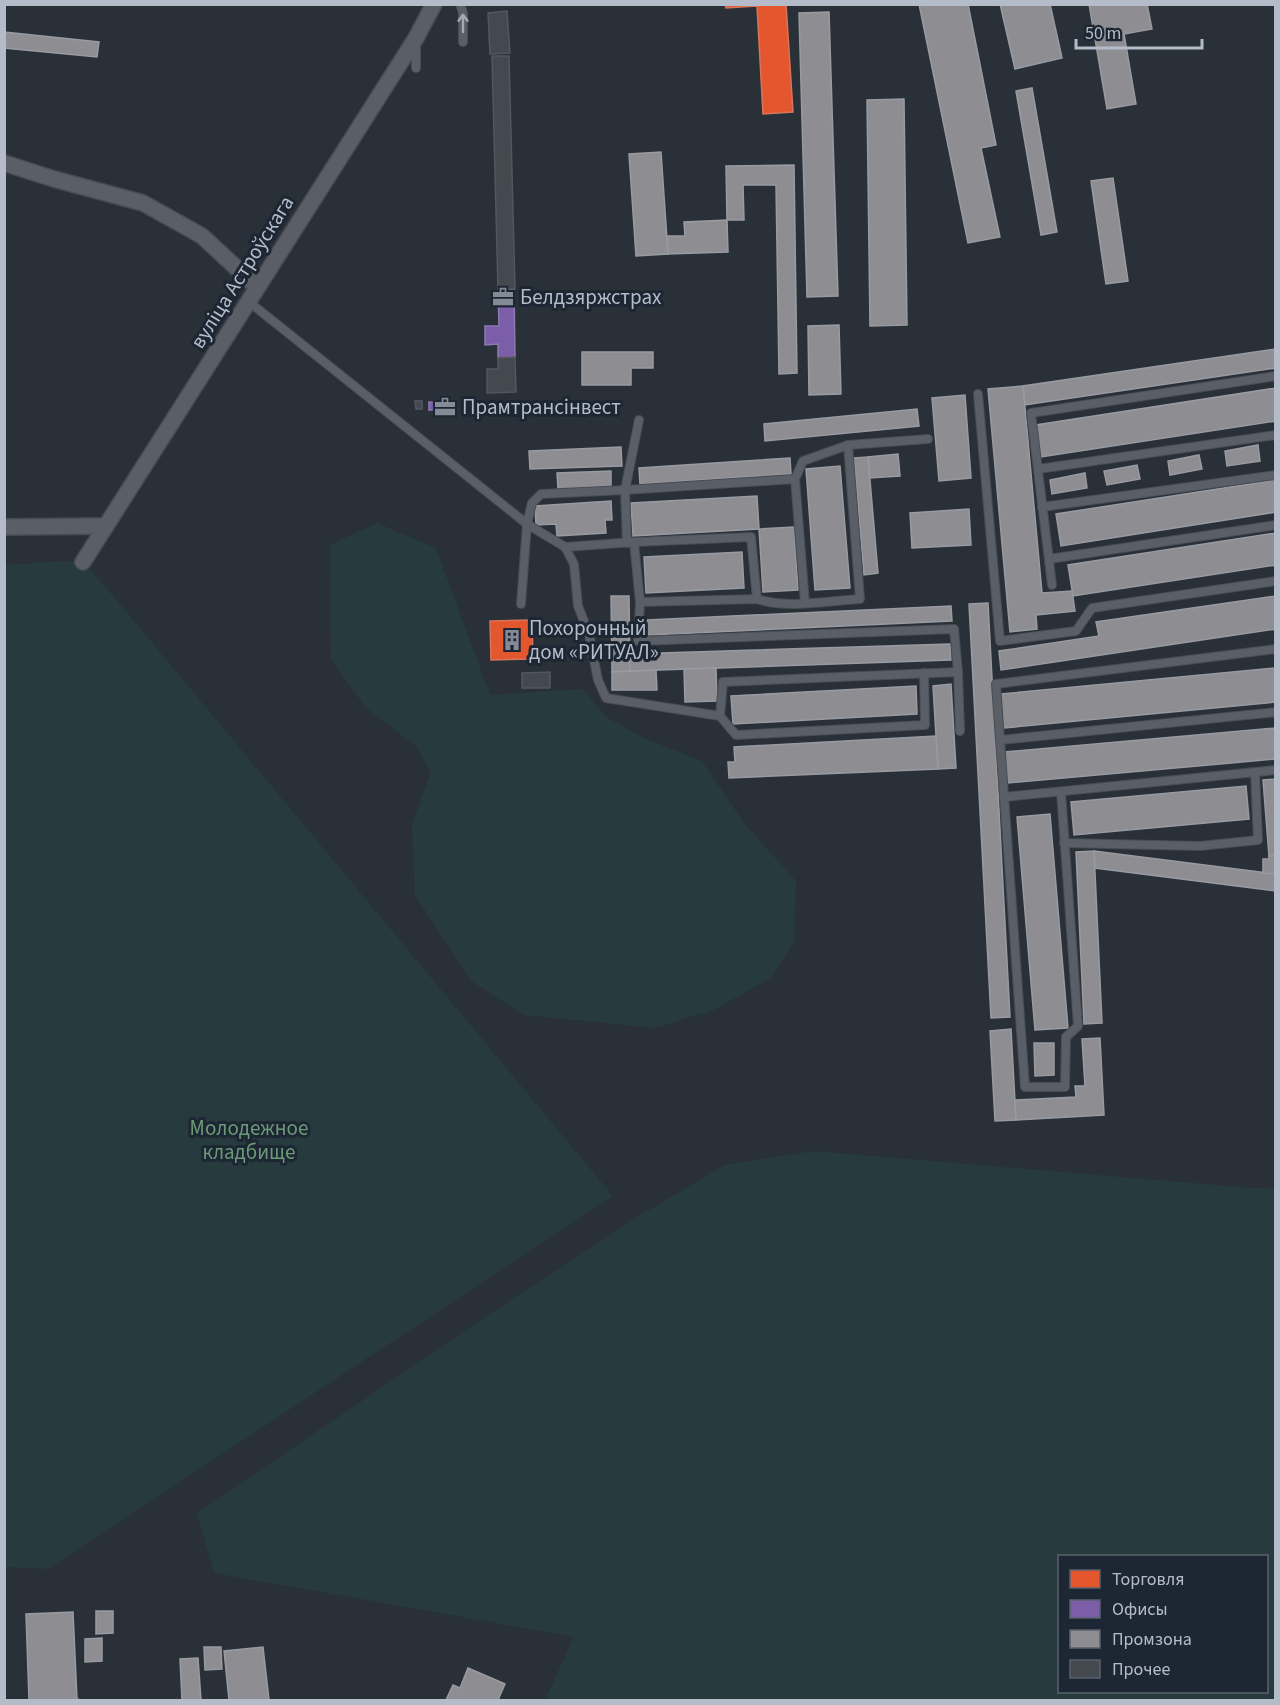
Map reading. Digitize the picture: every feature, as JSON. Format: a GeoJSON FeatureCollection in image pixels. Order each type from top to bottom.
{"type":"FeatureCollection","features":[{"type":"Feature","properties":{"kind":"street","name":"вуліца Астроўскага"},"geometry":{"type":"LineString","coordinates":[[83,562],[416,38],[434,4]]}},
{"type":"Feature","properties":{"kind":"street"},"geometry":{"type":"LineString","coordinates":[[4,162],[54,179],[143,203],[202,236],[257,287]]}},
{"type":"Feature","properties":{"kind":"street"},"geometry":{"type":"LineString","coordinates":[[4,527],[106,526]]}},
{"type":"Feature","properties":{"kind":"lane"},"geometry":{"type":"LineString","coordinates":[[460,4],[463,13],[463,42]]}},
{"type":"Feature","properties":{"kind":"lane"},"geometry":{"type":"LineString","coordinates":[[416,38],[416,68]]}},
{"type":"Feature","properties":{"kind":"lane"},"geometry":{"type":"LineString","coordinates":[[248,301],[527,524],[565,548],[573,564],[578,606],[589,634],[598,680],[606,698],[720,716],[735,735],[925,725],[924,674]]}},
{"type":"Feature","properties":{"kind":"lane"},"geometry":{"type":"LineString","coordinates":[[1052,585],[1031,413],[1275,376]]}},
{"type":"Feature","properties":{"kind":"lane"},"geometry":{"type":"LineString","coordinates":[[978,394],[1000,641],[1076,631],[1092,608],[1275,581]]}},
{"type":"Feature","properties":{"kind":"lane"},"geometry":{"type":"LineString","coordinates":[[639,420],[625,490],[640,602],[638,641],[954,629],[960,731]]}},
{"type":"Feature","properties":{"kind":"lane"},"geometry":{"type":"LineString","coordinates":[[1038,469],[1275,435]]}},
{"type":"Feature","properties":{"kind":"lane"},"geometry":{"type":"LineString","coordinates":[[805,603],[795,478],[803,461],[848,445],[928,440]]}},
{"type":"Feature","properties":{"kind":"lane"},"geometry":{"type":"LineString","coordinates":[[640,602],[757,599],[769,603],[805,603],[860,599],[848,445]]}},
{"type":"Feature","properties":{"kind":"lane"},"geometry":{"type":"LineString","coordinates":[[1042,507],[1275,475]]}},
{"type":"Feature","properties":{"kind":"lane"},"geometry":{"type":"LineString","coordinates":[[521,604],[527,524],[532,503],[541,494],[795,478]]}},
{"type":"Feature","properties":{"kind":"lane"},"geometry":{"type":"LineString","coordinates":[[1049,559],[1275,525]]}},
{"type":"Feature","properties":{"kind":"lane"},"geometry":{"type":"LineString","coordinates":[[565,548],[752,537],[757,599]]}},
{"type":"Feature","properties":{"kind":"lane"},"geometry":{"type":"LineString","coordinates":[[1060,792],[1078,1026],[1066,1037],[1065,1087],[1025,1087],[996,684],[1275,649]]}},
{"type":"Feature","properties":{"kind":"lane"},"geometry":{"type":"LineString","coordinates":[[720,716],[723,682],[958,672]]}},
{"type":"Feature","properties":{"kind":"lane"},"geometry":{"type":"LineString","coordinates":[[1000,740],[1275,712]]}},
{"type":"Feature","properties":{"kind":"lane"},"geometry":{"type":"LineString","coordinates":[[1004,797],[1275,770]]}},
{"type":"Feature","properties":{"kind":"lane"},"geometry":{"type":"LineString","coordinates":[[1064,843],[1200,846],[1258,840],[1255,772]]}},
{"type":"Feature","properties":{"kind":"green space"},"geometry":{"type":"Polygon","coordinates":[[[377,523],[436,548],[490,695],[583,689],[605,716],[644,738],[702,761],[744,823],[796,881],[794,941],[772,977],[714,1010],[654,1028],[524,1015],[471,981],[415,895],[412,824],[431,772],[417,747],[366,708],[331,659],[330,545],[377,523]]]}},
{"type":"Feature","properties":{"kind":"green space","name":"Молодежное кладбище"},"geometry":{"type":"Polygon","coordinates":[[[62,561],[83,562],[109,591],[613,1196],[48,1569],[5,1567],[5,565],[62,561]]]}},
{"type":"Feature","properties":{"kind":"green space"},"geometry":{"type":"Polygon","coordinates":[[[813,1151],[1275,1189],[1275,1700],[545,1700],[574,1637],[214,1573],[197,1513],[494,1311],[642,1214],[725,1165],[813,1151]]]}},
{"type":"Feature","properties":{"kind":"building: Торговля"},"geometry":{"type":"Polygon","coordinates":[[[725,4],[786,4],[793,112],[763,114],[757,6],[726,8],[725,4]]]}},
{"type":"Feature","properties":{"kind":"building: Торговля","name":"Похоронный дом «РИТУАЛ»"},"geometry":{"type":"Polygon","coordinates":[[[532,620],[533,659],[491,660],[490,621],[532,620]]]}},
{"type":"Feature","properties":{"kind":"building: Офисы"},"geometry":{"type":"Polygon","coordinates":[[[498,289],[514,289],[515,357],[498,358],[498,344],[485,345],[485,326],[499,326],[498,289]]]}},
{"type":"Feature","properties":{"kind":"building: Офисы"},"geometry":{"type":"Polygon","coordinates":[[[429,402],[438,403],[438,410],[429,410],[429,402]]]}},
{"type":"Feature","properties":{"kind":"building: Офисы","name":"Прамтрансінвест"},"geometry":{"type":"Polygon","coordinates":[[[440,403],[449,403],[449,411],[441,411],[440,403]]]}},
{"type":"Feature","properties":{"kind":"building: Промзона"},"geometry":{"type":"Polygon","coordinates":[[[919,4],[968,4],[996,145],[981,148],[1000,237],[968,243],[919,4]]]}},
{"type":"Feature","properties":{"kind":"building: Промзона"},"geometry":{"type":"Polygon","coordinates":[[[1000,4],[1050,4],[1062,58],[1015,69],[1000,4]]]}},
{"type":"Feature","properties":{"kind":"building: Промзона"},"geometry":{"type":"Polygon","coordinates":[[[1089,4],[1147,4],[1152,29],[1124,34],[1136,104],[1107,109],[1089,4]]]}},
{"type":"Feature","properties":{"kind":"building: Промзона"},"geometry":{"type":"Polygon","coordinates":[[[829,12],[838,296],[807,297],[799,13],[829,12]]]}},
{"type":"Feature","properties":{"kind":"building: Промзона"},"geometry":{"type":"Polygon","coordinates":[[[4,32],[99,42],[97,57],[4,48],[4,32]]]}},
{"type":"Feature","properties":{"kind":"building: Промзона"},"geometry":{"type":"Polygon","coordinates":[[[1032,88],[1057,232],[1041,235],[1016,91],[1032,88]]]}},
{"type":"Feature","properties":{"kind":"building: Промзона"},"geometry":{"type":"Polygon","coordinates":[[[904,99],[907,325],[870,326],[867,100],[904,99]]]}},
{"type":"Feature","properties":{"kind":"building: Промзона"},"geometry":{"type":"Polygon","coordinates":[[[661,152],[668,254],[636,256],[629,154],[661,152]]]}},
{"type":"Feature","properties":{"kind":"building: Промзона"},"geometry":{"type":"Polygon","coordinates":[[[794,165],[797,373],[779,374],[776,185],[743,185],[744,220],[727,220],[726,166],[794,165]]]}},
{"type":"Feature","properties":{"kind":"building: Промзона"},"geometry":{"type":"Polygon","coordinates":[[[1113,178],[1128,281],[1106,284],[1091,181],[1113,178]]]}},
{"type":"Feature","properties":{"kind":"building: Промзона"},"geometry":{"type":"Polygon","coordinates":[[[727,220],[728,252],[668,254],[667,236],[685,236],[684,222],[727,220]]]}},
{"type":"Feature","properties":{"kind":"building: Промзона"},"geometry":{"type":"Polygon","coordinates":[[[839,325],[841,394],[809,395],[808,326],[839,325]]]}},
{"type":"Feature","properties":{"kind":"building: Промзона"},"geometry":{"type":"Polygon","coordinates":[[[1276,349],[1276,368],[1025,405],[1023,386],[1276,349]]]}},
{"type":"Feature","properties":{"kind":"building: Промзона"},"geometry":{"type":"Polygon","coordinates":[[[582,352],[653,352],[653,368],[631,368],[631,385],[582,385],[582,352]]]}},
{"type":"Feature","properties":{"kind":"building: Промзона"},"geometry":{"type":"Polygon","coordinates":[[[1023,386],[1042,593],[1072,591],[1075,611],[1036,615],[1037,629],[1010,632],[988,389],[1023,386]]]}},
{"type":"Feature","properties":{"kind":"building: Промзона"},"geometry":{"type":"Polygon","coordinates":[[[1276,388],[1276,421],[1041,457],[1036,425],[1276,388]]]}},
{"type":"Feature","properties":{"kind":"building: Промзона"},"geometry":{"type":"Polygon","coordinates":[[[965,395],[971,478],[939,481],[932,398],[965,395]]]}},
{"type":"Feature","properties":{"kind":"building: Промзона"},"geometry":{"type":"Polygon","coordinates":[[[917,409],[919,426],[765,441],[764,424],[917,409]]]}},
{"type":"Feature","properties":{"kind":"building: Промзона"},"geometry":{"type":"Polygon","coordinates":[[[1258,445],[1260,461],[1227,466],[1225,451],[1258,445]]]}},
{"type":"Feature","properties":{"kind":"building: Промзона"},"geometry":{"type":"Polygon","coordinates":[[[621,447],[622,466],[530,469],[529,451],[621,447]]]}},
{"type":"Feature","properties":{"kind":"building: Промзона"},"geometry":{"type":"Polygon","coordinates":[[[898,454],[900,476],[869,478],[868,457],[898,454]]]}},
{"type":"Feature","properties":{"kind":"building: Промзона"},"geometry":{"type":"Polygon","coordinates":[[[1199,455],[1202,469],[1170,475],[1168,461],[1199,455]]]}},
{"type":"Feature","properties":{"kind":"building: Промзона"},"geometry":{"type":"Polygon","coordinates":[[[868,457],[878,573],[864,575],[854,458],[868,457]]]}},
{"type":"Feature","properties":{"kind":"building: Промзона"},"geometry":{"type":"Polygon","coordinates":[[[790,458],[791,474],[640,484],[639,468],[790,458]]]}},
{"type":"Feature","properties":{"kind":"building: Промзона"},"geometry":{"type":"Polygon","coordinates":[[[1137,465],[1140,479],[1107,485],[1104,471],[1137,465]]]}},
{"type":"Feature","properties":{"kind":"building: Промзона"},"geometry":{"type":"Polygon","coordinates":[[[840,466],[850,588],[815,590],[806,469],[840,466]]]}},
{"type":"Feature","properties":{"kind":"building: Промзона"},"geometry":{"type":"Polygon","coordinates":[[[611,471],[611,486],[558,489],[557,473],[611,471]]]}},
{"type":"Feature","properties":{"kind":"building: Промзона"},"geometry":{"type":"Polygon","coordinates":[[[1085,473],[1087,488],[1052,494],[1050,480],[1085,473]]]}},
{"type":"Feature","properties":{"kind":"building: Промзона"},"geometry":{"type":"Polygon","coordinates":[[[1276,480],[1276,512],[1061,546],[1056,514],[1276,480]]]}},
{"type":"Feature","properties":{"kind":"building: Промзона"},"geometry":{"type":"Polygon","coordinates":[[[757,496],[759,529],[633,536],[631,503],[757,496]]]}},
{"type":"Feature","properties":{"kind":"building: Промзона"},"geometry":{"type":"Polygon","coordinates":[[[611,501],[612,520],[605,520],[606,533],[557,536],[556,524],[536,525],[535,506],[611,501]]]}},
{"type":"Feature","properties":{"kind":"building: Промзона"},"geometry":{"type":"Polygon","coordinates":[[[969,509],[971,545],[912,548],[910,513],[969,509]]]}},
{"type":"Feature","properties":{"kind":"building: Промзона"},"geometry":{"type":"Polygon","coordinates":[[[794,527],[798,590],[763,592],[759,529],[794,527]]]}},
{"type":"Feature","properties":{"kind":"building: Промзона"},"geometry":{"type":"Polygon","coordinates":[[[1276,533],[1276,565],[1073,596],[1068,565],[1276,533]]]}},
{"type":"Feature","properties":{"kind":"building: Промзона"},"geometry":{"type":"Polygon","coordinates":[[[742,552],[744,588],[646,593],[644,557],[742,552]]]}},
{"type":"Feature","properties":{"kind":"building: Промзона"},"geometry":{"type":"Polygon","coordinates":[[[611,596],[629,596],[630,671],[612,672],[611,596]]]}},
{"type":"Feature","properties":{"kind":"building: Промзона"},"geometry":{"type":"Polygon","coordinates":[[[1276,596],[1276,629],[1001,670],[999,651],[1099,636],[1096,622],[1276,596]]]}},
{"type":"Feature","properties":{"kind":"building: Промзона"},"geometry":{"type":"Polygon","coordinates":[[[988,603],[1010,1017],[991,1018],[969,604],[988,603]]]}},
{"type":"Feature","properties":{"kind":"building: Промзона"},"geometry":{"type":"Polygon","coordinates":[[[951,606],[952,621],[648,635],[647,620],[951,606]]]}},
{"type":"Feature","properties":{"kind":"building: Промзона"},"geometry":{"type":"Polygon","coordinates":[[[950,644],[951,660],[630,671],[629,654],[950,644]]]}},
{"type":"Feature","properties":{"kind":"building: Промзона"},"geometry":{"type":"Polygon","coordinates":[[[716,668],[717,701],[685,702],[684,669],[716,668]]]}},
{"type":"Feature","properties":{"kind":"building: Промзона"},"geometry":{"type":"Polygon","coordinates":[[[1275,668],[1276,702],[1004,728],[1001,694],[1275,668]]]}},
{"type":"Feature","properties":{"kind":"building: Промзона"},"geometry":{"type":"Polygon","coordinates":[[[656,670],[657,690],[612,690],[612,672],[656,670]]]}},
{"type":"Feature","properties":{"kind":"building: Промзона"},"geometry":{"type":"Polygon","coordinates":[[[951,684],[956,768],[938,769],[933,686],[951,684]]]}},
{"type":"Feature","properties":{"kind":"building: Промзона"},"geometry":{"type":"Polygon","coordinates":[[[916,686],[917,714],[733,724],[731,696],[916,686]]]}},
{"type":"Feature","properties":{"kind":"building: Промзона"},"geometry":{"type":"Polygon","coordinates":[[[1276,728],[1276,759],[1008,783],[1005,752],[1276,728]]]}},
{"type":"Feature","properties":{"kind":"building: Промзона"},"geometry":{"type":"Polygon","coordinates":[[[936,736],[938,769],[729,778],[728,762],[735,762],[734,747],[936,736]]]}},
{"type":"Feature","properties":{"kind":"building: Промзона"},"geometry":{"type":"Polygon","coordinates":[[[1276,779],[1276,855],[1269,856],[1263,780],[1276,779]]]}},
{"type":"Feature","properties":{"kind":"building: Промзона"},"geometry":{"type":"Polygon","coordinates":[[[1246,786],[1249,819],[1074,835],[1071,802],[1246,786]]]}},
{"type":"Feature","properties":{"kind":"building: Промзона"},"geometry":{"type":"Polygon","coordinates":[[[1050,814],[1068,1028],[1035,1030],[1017,817],[1050,814]]]}},
{"type":"Feature","properties":{"kind":"building: Промзона"},"geometry":{"type":"Polygon","coordinates":[[[1094,851],[1276,874],[1276,891],[1095,868],[1094,851]]]}},
{"type":"Feature","properties":{"kind":"building: Промзона"},"geometry":{"type":"Polygon","coordinates":[[[1094,851],[1102,1023],[1084,1024],[1076,852],[1094,851]]]}},
{"type":"Feature","properties":{"kind":"building: Промзона"},"geometry":{"type":"Polygon","coordinates":[[[1276,855],[1276,874],[1263,873],[1263,859],[1276,855]]]}},
{"type":"Feature","properties":{"kind":"building: Промзона"},"geometry":{"type":"Polygon","coordinates":[[[1011,1029],[1016,1120],[995,1121],[990,1031],[1011,1029]]]}},
{"type":"Feature","properties":{"kind":"building: Промзона"},"geometry":{"type":"Polygon","coordinates":[[[1100,1038],[1104,1115],[1016,1120],[1015,1100],[1076,1097],[1075,1086],[1085,1086],[1082,1039],[1100,1038]]]}},
{"type":"Feature","properties":{"kind":"building: Промзона"},"geometry":{"type":"Polygon","coordinates":[[[1034,1043],[1054,1043],[1054,1075],[1035,1076],[1034,1043]]]}},
{"type":"Feature","properties":{"kind":"building: Промзона"},"geometry":{"type":"Polygon","coordinates":[[[96,1611],[113,1611],[113,1633],[96,1634],[96,1611]]]}},
{"type":"Feature","properties":{"kind":"building: Промзона"},"geometry":{"type":"Polygon","coordinates":[[[73,1612],[77,1699],[81,1700],[29,1700],[26,1614],[73,1612]]]}},
{"type":"Feature","properties":{"kind":"building: Промзона"},"geometry":{"type":"Polygon","coordinates":[[[102,1638],[102,1661],[85,1662],[85,1639],[102,1638]]]}},
{"type":"Feature","properties":{"kind":"building: Промзона"},"geometry":{"type":"Polygon","coordinates":[[[204,1647],[221,1647],[222,1669],[205,1670],[204,1647]]]}},
{"type":"Feature","properties":{"kind":"building: Промзона"},"geometry":{"type":"Polygon","coordinates":[[[263,1647],[269,1700],[229,1700],[224,1651],[263,1647]]]}},
{"type":"Feature","properties":{"kind":"building: Промзона"},"geometry":{"type":"Polygon","coordinates":[[[198,1658],[201,1700],[182,1700],[180,1659],[198,1658]]]}},
{"type":"Feature","properties":{"kind":"building: Промзона"},"geometry":{"type":"Polygon","coordinates":[[[468,1668],[505,1684],[498,1700],[446,1700],[453,1685],[460,1688],[468,1668]]]}},
{"type":"Feature","properties":{"kind":"building: Прочее"},"geometry":{"type":"Polygon","coordinates":[[[507,11],[510,53],[490,54],[488,13],[507,11]]]}},
{"type":"Feature","properties":{"kind":"building: Прочее"},"geometry":{"type":"Polygon","coordinates":[[[492,56],[509,56],[515,289],[498,289],[492,56]]]}},
{"type":"Feature","properties":{"kind":"building: Прочее"},"geometry":{"type":"Polygon","coordinates":[[[515,357],[516,392],[487,393],[487,369],[498,369],[498,358],[515,357]]]}},
{"type":"Feature","properties":{"kind":"building: Прочее"},"geometry":{"type":"Polygon","coordinates":[[[415,401],[422,401],[422,409],[416,409],[415,401]]]}},
{"type":"Feature","properties":{"kind":"building: Прочее"},"geometry":{"type":"Polygon","coordinates":[[[550,672],[550,688],[522,688],[522,673],[550,672]]]}},
{"type":"Feature","properties":{"kind":"place","name":"Белдзяржстрах"},"geometry":{"type":"Point","coordinates":[503,297]}},
{"type":"Feature","properties":{"kind":"place","name":"Прамтрансінвест"},"geometry":{"type":"Point","coordinates":[445,407]}},
{"type":"Feature","properties":{"kind":"place","name":"Похоронный дом «РИТУАЛ»"},"geometry":{"type":"Point","coordinates":[512,640]}}]}
